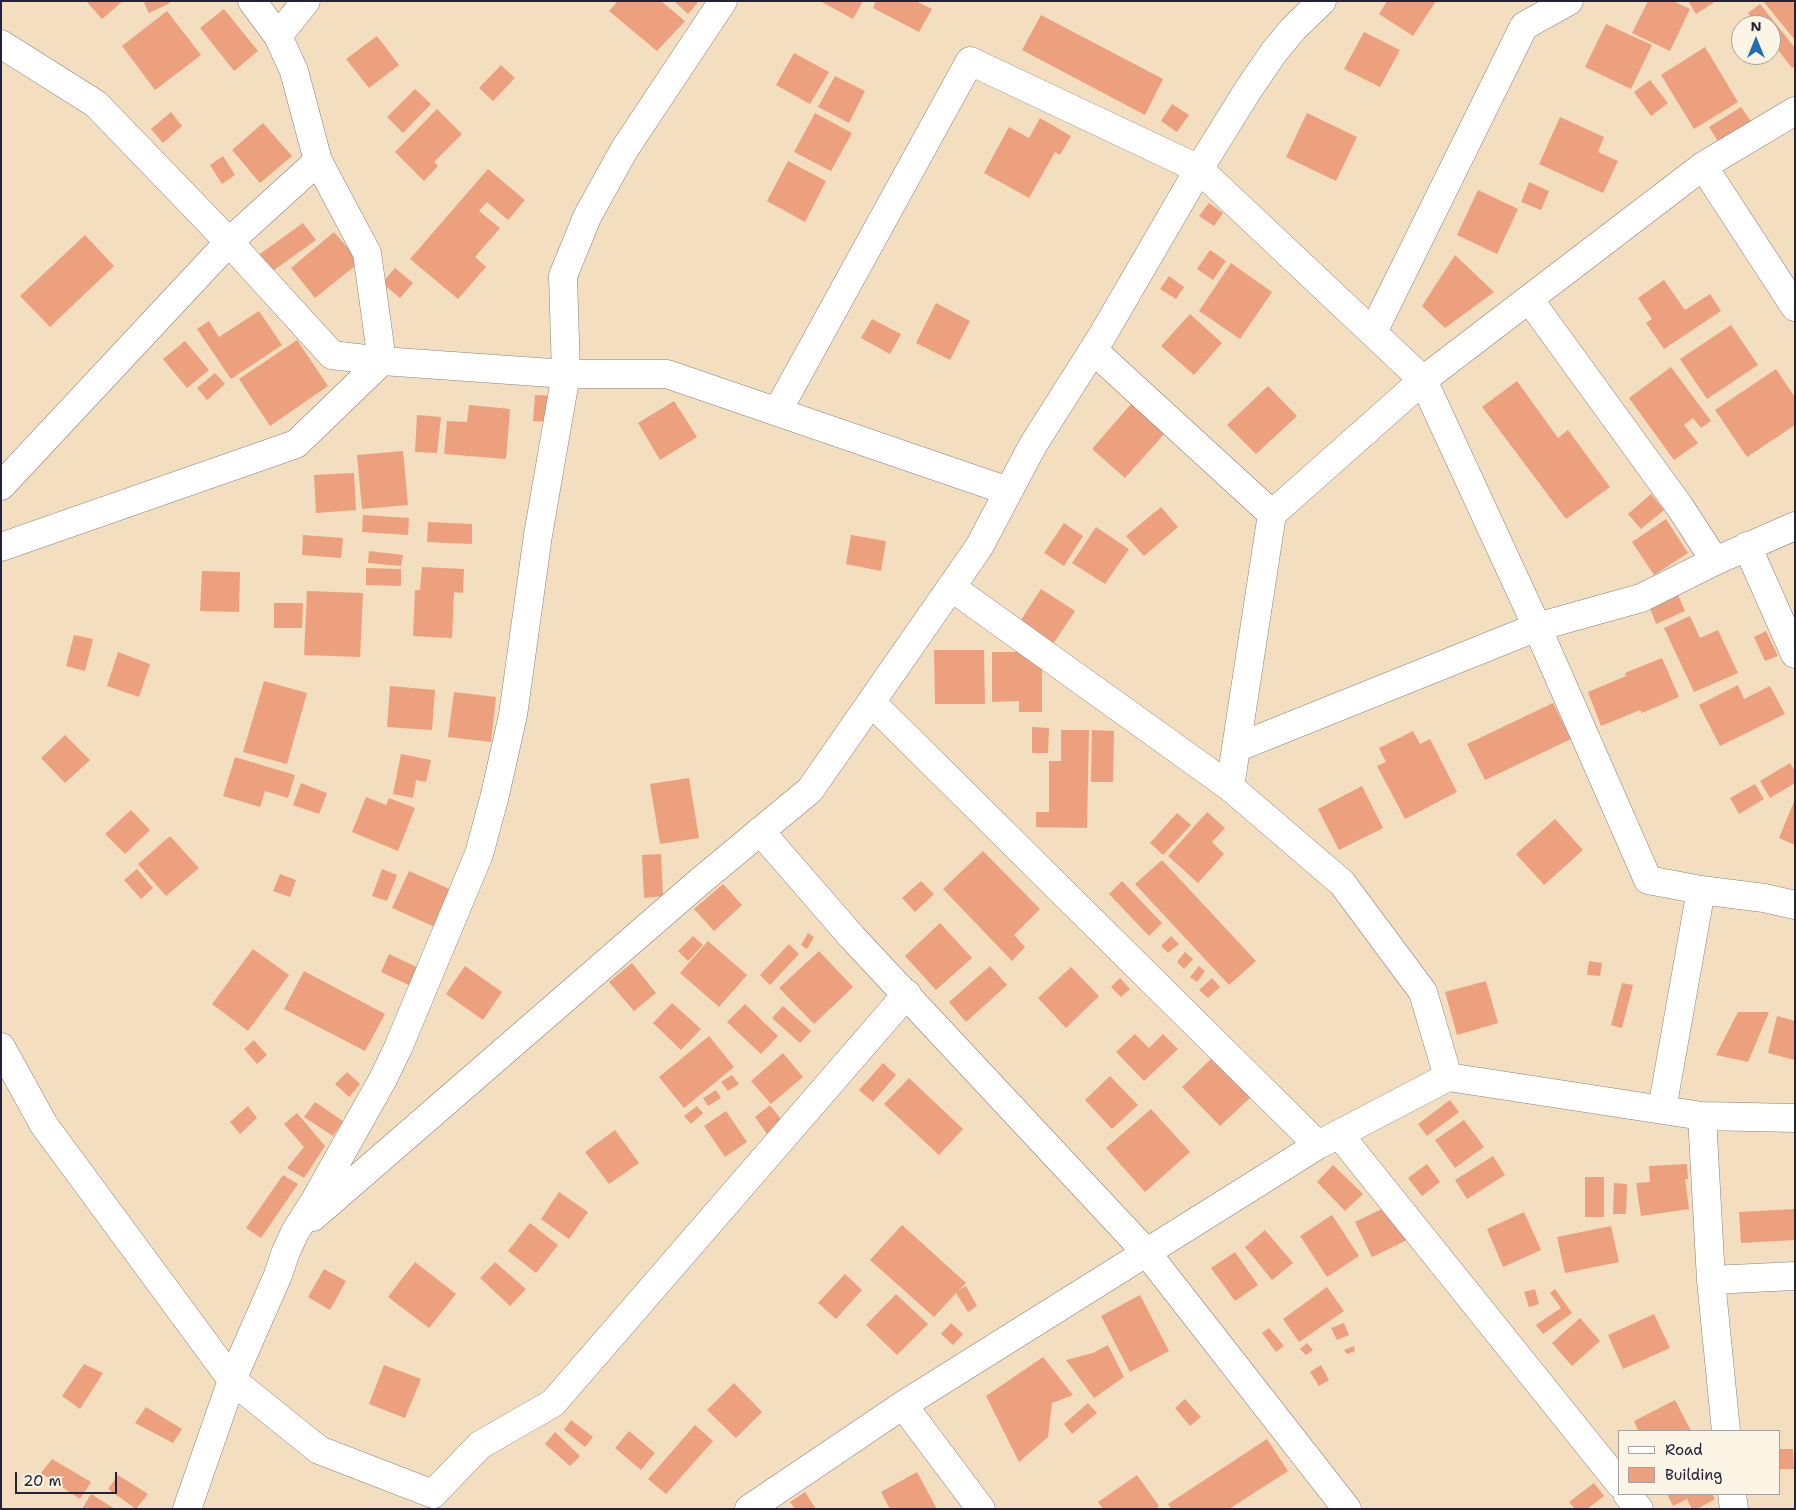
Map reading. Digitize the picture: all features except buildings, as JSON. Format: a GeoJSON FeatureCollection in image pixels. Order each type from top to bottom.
{"type":"FeatureCollection","features":[{"type":"Feature","properties":{"kind":"street"},"geometry":{"type":"LineString","coordinates":[[252,1],[278,36],[294,71],[318,161],[367,253],[382,362]]}},
{"type":"Feature","properties":{"kind":"street"},"geometry":{"type":"LineString","coordinates":[[278,36],[306,1]]}},
{"type":"Feature","properties":{"kind":"street"},"geometry":{"type":"LineString","coordinates":[[187,1509],[232,1380],[295,1232],[314,1202],[383,1079],[398,1048],[479,854],[514,715],[538,534],[566,374],[563,276],[587,217],[624,150],[723,1]]}},
{"type":"Feature","properties":{"kind":"street"},"geometry":{"type":"LineString","coordinates":[[295,1232],[810,790],[979,547],[1033,445],[1093,350],[1199,169],[1274,52],[1293,29],[1322,1]]}},
{"type":"Feature","properties":{"kind":"street"},"geometry":{"type":"LineString","coordinates":[[1372,332],[1524,26],[1569,1]]}},
{"type":"Feature","properties":{"kind":"street"},"geometry":{"type":"LineString","coordinates":[[1,44],[96,104],[229,242],[332,355],[382,362],[566,374],[667,374],[1008,490]]}},
{"type":"Feature","properties":{"kind":"street"},"geometry":{"type":"LineString","coordinates":[[777,412],[970,61],[1199,169],[1423,380],[1538,627],[1648,880],[1701,890],[1764,898],[1795,905]]}},
{"type":"Feature","properties":{"kind":"street"},"geometry":{"type":"LineString","coordinates":[[1230,787],[1272,514],[1423,380],[1703,166],[1795,112]]}},
{"type":"Feature","properties":{"kind":"street"},"geometry":{"type":"LineString","coordinates":[[1,486],[229,242],[318,161]]}},
{"type":"Feature","properties":{"kind":"street"},"geometry":{"type":"LineString","coordinates":[[1703,166],[1795,307]]}},
{"type":"Feature","properties":{"kind":"street"},"geometry":{"type":"LineString","coordinates":[[1529,300],[1680,507],[1715,561]]}},
{"type":"Feature","properties":{"kind":"street"},"geometry":{"type":"LineString","coordinates":[[1093,350],[1272,514]]}},
{"type":"Feature","properties":{"kind":"street"},"geometry":{"type":"LineString","coordinates":[[1,547],[296,444],[382,362]]}},
{"type":"Feature","properties":{"kind":"street"},"geometry":{"type":"LineString","coordinates":[[1236,748],[1538,627],[1641,598],[1747,546],[1795,526]]}},
{"type":"Feature","properties":{"kind":"street"},"geometry":{"type":"LineString","coordinates":[[1747,546],[1795,654]]}},
{"type":"Feature","properties":{"kind":"street"},"geometry":{"type":"LineString","coordinates":[[951,588],[1230,787],[1342,884],[1423,992],[1448,1077]]}},
{"type":"Feature","properties":{"kind":"street"},"geometry":{"type":"LineString","coordinates":[[871,702],[1329,1139],[1618,1482]]}},
{"type":"Feature","properties":{"kind":"street"},"geometry":{"type":"LineString","coordinates":[[760,831],[852,937],[1147,1253],[1347,1509]]}},
{"type":"Feature","properties":{"kind":"street"},"geometry":{"type":"LineString","coordinates":[[1662,1110],[1701,890]]}},
{"type":"Feature","properties":{"kind":"street"},"geometry":{"type":"LineString","coordinates":[[1,1048],[44,1125],[232,1380],[319,1450],[434,1494],[480,1446],[553,1403],[907,994]]}},
{"type":"Feature","properties":{"kind":"street"},"geometry":{"type":"LineString","coordinates":[[749,1509],[903,1405],[1329,1139],[1448,1077],[1702,1116],[1795,1118]]}},
{"type":"Feature","properties":{"kind":"street"},"geometry":{"type":"LineString","coordinates":[[1702,1116],[1711,1280],[1726,1430]]}},
{"type":"Feature","properties":{"kind":"street"},"geometry":{"type":"LineString","coordinates":[[1711,1280],[1795,1276]]}},
{"type":"Feature","properties":{"kind":"street"},"geometry":{"type":"LineString","coordinates":[[903,1405],[980,1509]]}},
{"type":"Feature","properties":{"kind":"street"},"geometry":{"type":"LineString","coordinates":[[1628,1495],[1639,1509]]}},
{"type":"Feature","properties":{"kind":"street"},"geometry":{"type":"LineString","coordinates":[[1732,1495],[1734,1509]]}}]}
